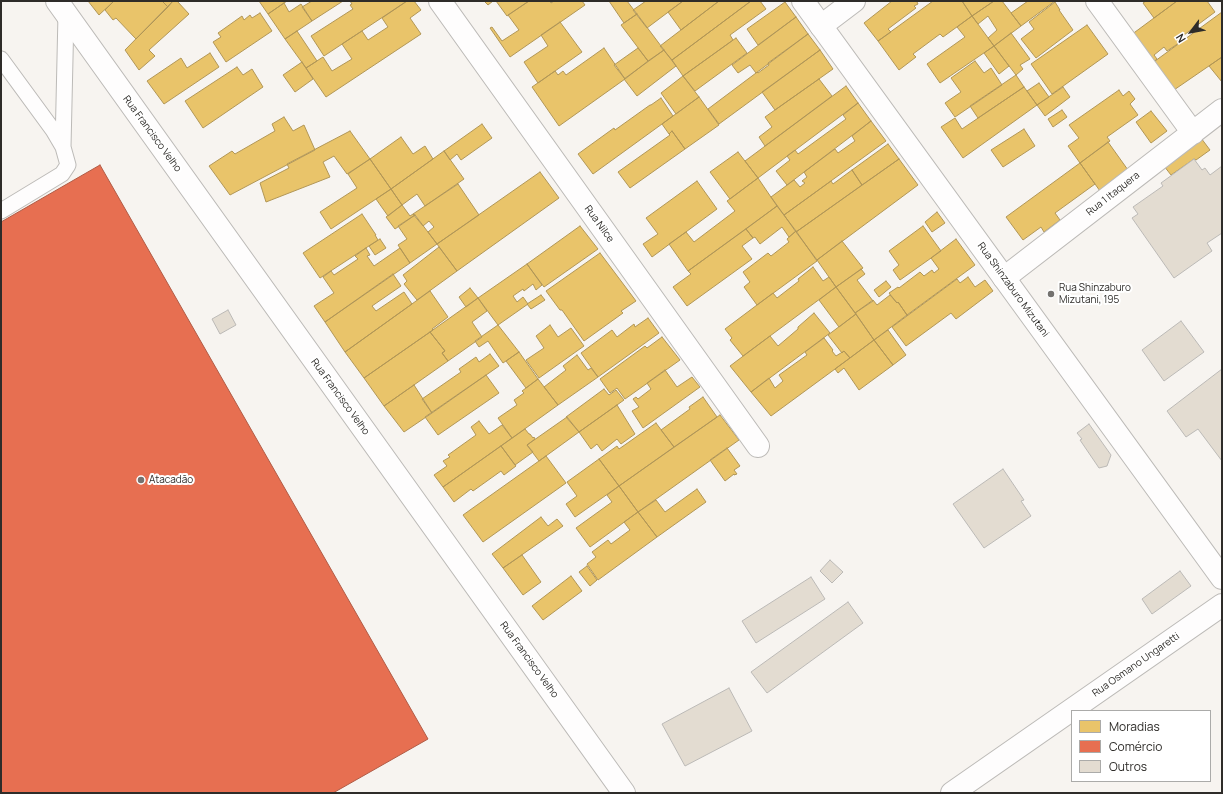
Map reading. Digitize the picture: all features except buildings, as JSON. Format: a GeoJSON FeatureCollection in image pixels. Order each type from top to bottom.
{"type":"FeatureCollection","features":[{"type":"Feature","properties":{"kind":"street","name":"Rua Nilce"},"geometry":{"type":"LineString","coordinates":[[440,1],[758,446]]}},
{"type":"Feature","properties":{"kind":"street","name":"Rua Shinzaburo Mizutani"},"geometry":{"type":"LineString","coordinates":[[803,1],[1222,578]]}},
{"type":"Feature","properties":{"kind":"street"},"geometry":{"type":"LineString","coordinates":[[821,26],[854,1]]}},
{"type":"Feature","properties":{"kind":"street"},"geometry":{"type":"LineString","coordinates":[[1097,1],[1193,133]]}},
{"type":"Feature","properties":{"kind":"street","name":"Rua Francisco Velho"},"geometry":{"type":"LineString","coordinates":[[61,7],[624,793]]}},
{"type":"Feature","properties":{"kind":"street","name":"Rua 1 Itaquera"},"geometry":{"type":"LineString","coordinates":[[1004,278],[1222,110]]}},
{"type":"Feature","properties":{"kind":"street","name":"Rua Osmano Ungaretti"},"geometry":{"type":"LineString","coordinates":[[1071,710],[1222,605]]}},
{"type":"Feature","properties":{"kind":"street","name":"Rua Osmano Ungaretti"},"geometry":{"type":"LineString","coordinates":[[952,793],[1071,710]]}},
{"type":"Feature","properties":{"kind":"lane"},"geometry":{"type":"LineString","coordinates":[[1,211],[62,174],[68,165],[63,147],[61,7]]}},
{"type":"Feature","properties":{"kind":"lane"},"geometry":{"type":"LineString","coordinates":[[1,59],[53,130],[63,147]]}},
{"type":"Feature","properties":{"kind":"place","name":"Rua Shinzaburo Mizutani, 195"},"geometry":{"type":"Point","coordinates":[1051,294]}},
{"type":"Feature","properties":{"kind":"place","name":"Atacadão"},"geometry":{"type":"Point","coordinates":[141,480]}}]}
